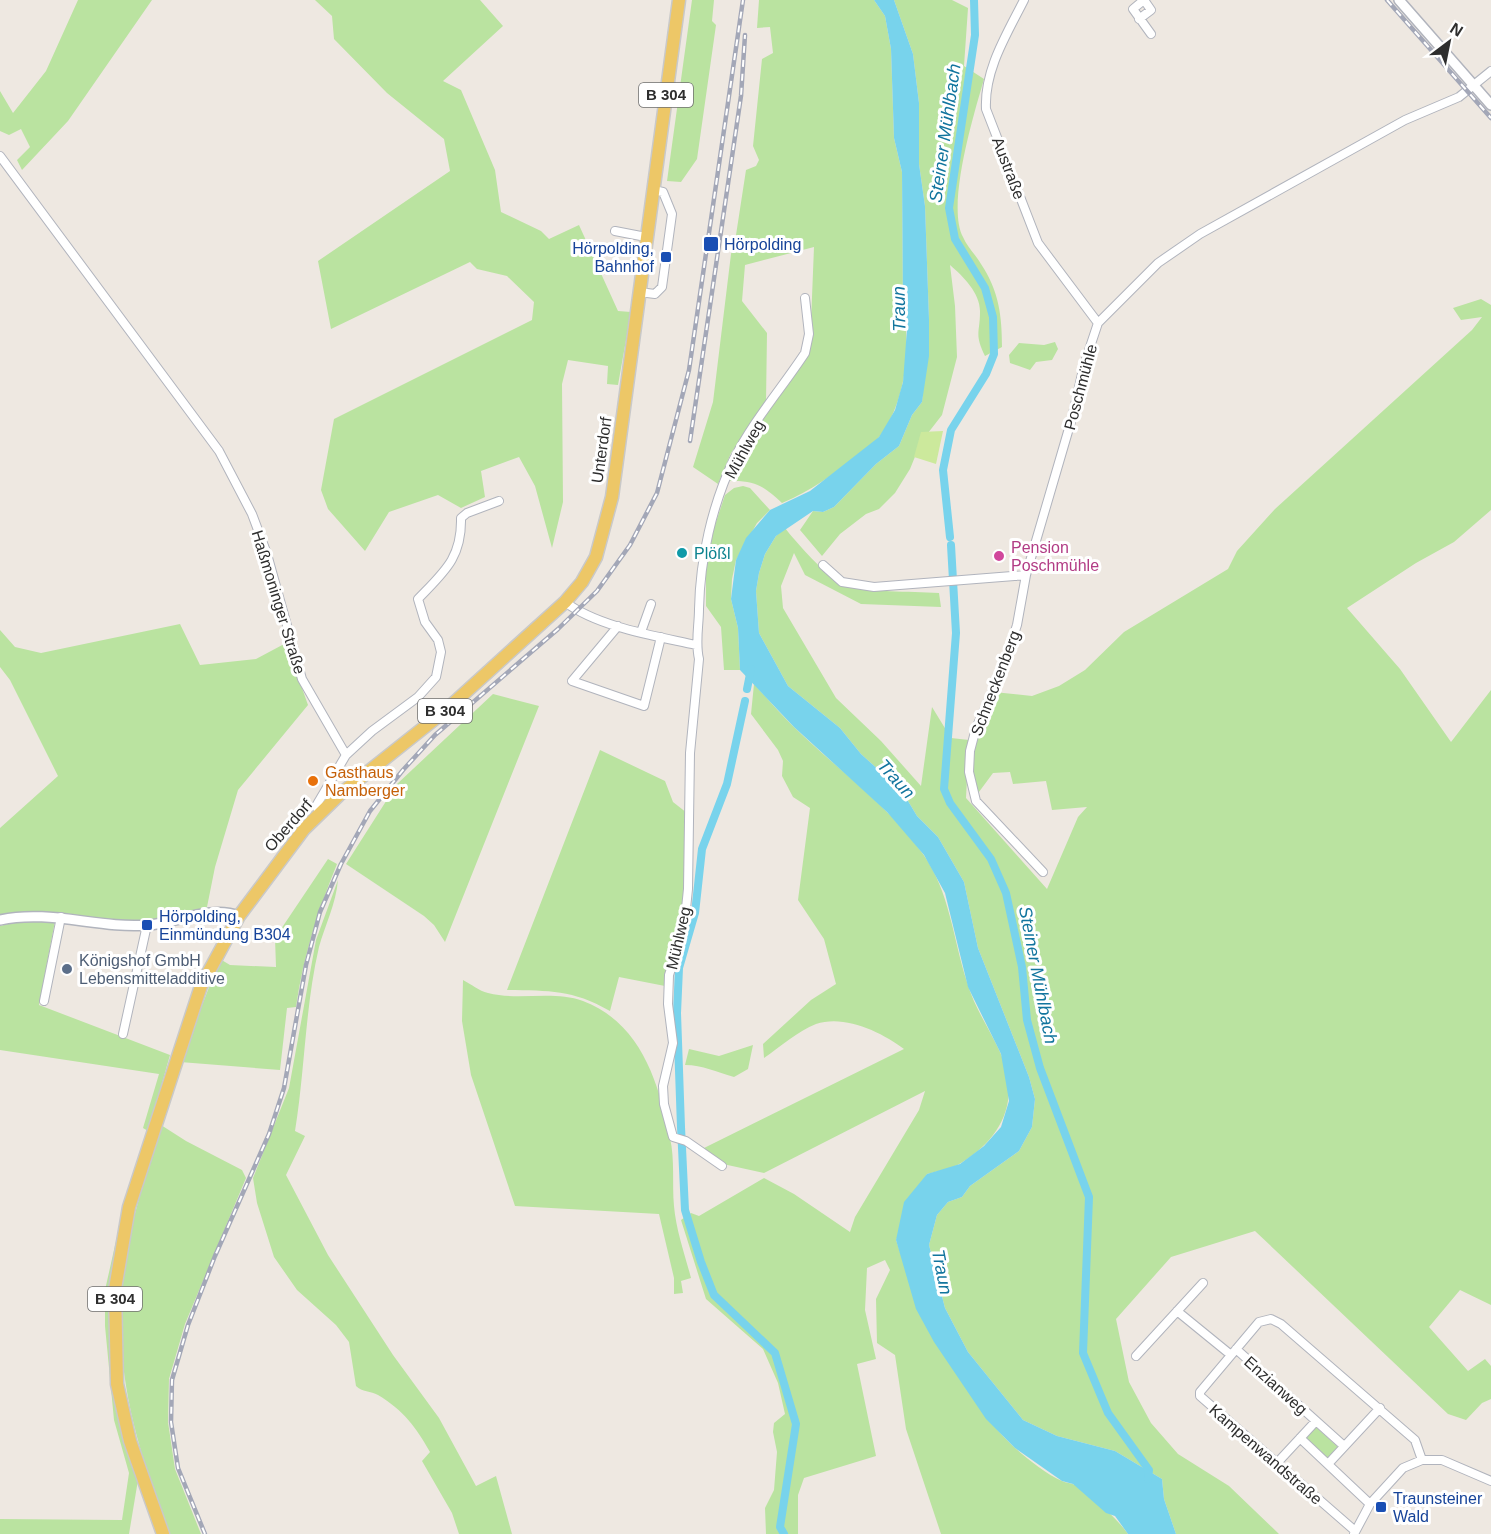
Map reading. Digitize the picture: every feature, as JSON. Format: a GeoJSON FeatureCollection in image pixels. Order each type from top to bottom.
{"type":"FeatureCollection","features":[{"type":"Feature","properties":{"kind":"main road","name":"Unterdorf"},"geometry":{"type":"LineString","coordinates":[[565,602],[582,582],[596,557],[608,518],[679,0]]}},
{"type":"Feature","properties":{"kind":"main road","name":"Oberdorf"},"geometry":{"type":"LineString","coordinates":[[163,1534],[130,1441],[117,1384],[115,1289],[129,1207],[201,986],[239,916],[280,858],[320,813],[446,710],[565,602]]}},
{"type":"Feature","properties":{"kind":"street","name":"Austraße"},"geometry":{"type":"LineString","coordinates":[[1024,0],[996,59],[986,93],[986,109],[1038,243],[1098,323]]}},
{"type":"Feature","properties":{"kind":"street"},"geometry":{"type":"LineString","coordinates":[[1399,0],[1491,105]]}},
{"type":"Feature","properties":{"kind":"street"},"geometry":{"type":"LineString","coordinates":[[1139,19],[1150,34]]}},
{"type":"Feature","properties":{"kind":"street","name":"Poschmühle"},"geometry":{"type":"LineString","coordinates":[[1026,575],[1072,418],[1084,365],[1098,323],[1158,263],[1200,234],[1405,120],[1459,97],[1475,87],[1491,71]]}},
{"type":"Feature","properties":{"kind":"street","name":"Haßmoninger Straße"},"geometry":{"type":"LineString","coordinates":[[0,156],[201,424],[237,483],[267,554],[302,679],[345,754]]}},
{"type":"Feature","properties":{"kind":"street"},"geometry":{"type":"LineString","coordinates":[[639,292],[655,294],[662,287],[672,214],[663,192],[653,190]]}},
{"type":"Feature","properties":{"kind":"street"},"geometry":{"type":"LineString","coordinates":[[615,231],[646,237]]}},
{"type":"Feature","properties":{"kind":"street","name":"Mühlweg"},"geometry":{"type":"LineString","coordinates":[[722,1166],[686,1141],[673,1137],[667,1121],[663,1086],[673,1043],[669,975],[684,928],[688,889],[690,753],[699,659],[696,645],[699,576],[716,510],[734,460],[805,353],[809,334],[805,298]]}},
{"type":"Feature","properties":{"kind":"street"},"geometry":{"type":"LineString","coordinates":[[320,813],[316,806],[342,764],[345,754],[372,731],[418,698],[436,677],[441,652],[438,640],[424,622],[418,599],[451,565],[459,547],[461,518],[467,513],[499,501]]}},
{"type":"Feature","properties":{"kind":"street"},"geometry":{"type":"LineString","coordinates":[[823,565],[842,582],[874,587],[948,583],[1026,575]]}},
{"type":"Feature","properties":{"kind":"street","name":"Schneckenberg"},"geometry":{"type":"LineString","coordinates":[[1026,575],[1017,625],[1000,676],[976,728],[970,752],[969,772],[976,801],[1043,872]]}},
{"type":"Feature","properties":{"kind":"street"},"geometry":{"type":"LineString","coordinates":[[565,602],[586,615],[618,626],[696,645]]}},
{"type":"Feature","properties":{"kind":"street"},"geometry":{"type":"LineString","coordinates":[[641,632],[651,604]]}},
{"type":"Feature","properties":{"kind":"street"},"geometry":{"type":"LineString","coordinates":[[618,626],[572,681],[644,706],[661,638]]}},
{"type":"Feature","properties":{"kind":"street"},"geometry":{"type":"LineString","coordinates":[[0,920],[18,916],[61,917],[108,924],[147,925],[219,912],[239,916]]}},
{"type":"Feature","properties":{"kind":"street"},"geometry":{"type":"LineString","coordinates":[[44,1001],[61,917]]}},
{"type":"Feature","properties":{"kind":"street"},"geometry":{"type":"LineString","coordinates":[[123,1034],[147,925]]}},
{"type":"Feature","properties":{"kind":"street"},"geometry":{"type":"LineString","coordinates":[[1136,1356],[1203,1283]]}},
{"type":"Feature","properties":{"kind":"street","name":"Enzianweg"},"geometry":{"type":"LineString","coordinates":[[1177,1311],[1233,1352],[1344,1446]]}},
{"type":"Feature","properties":{"kind":"street","name":"Kampenwandstraße"},"geometry":{"type":"LineString","coordinates":[[1354,1532],[1200,1396],[1200,1392],[1259,1322],[1271,1319],[1281,1324],[1415,1440],[1422,1460]]}},
{"type":"Feature","properties":{"kind":"street"},"geometry":{"type":"LineString","coordinates":[[1328,1464],[1380,1408]]}},
{"type":"Feature","properties":{"kind":"street","name":"Enzianweg"},"geometry":{"type":"LineString","coordinates":[[1277,1464],[1316,1421]]}},
{"type":"Feature","properties":{"kind":"street","name":"Enzianweg"},"geometry":{"type":"LineString","coordinates":[[1300,1438],[1370,1504]]}},
{"type":"Feature","properties":{"kind":"street"},"geometry":{"type":"LineString","coordinates":[[1354,1532],[1370,1504],[1403,1468],[1422,1460],[1442,1460],[1491,1481]]}},
{"type":"Feature","properties":{"kind":"green space"},"geometry":{"type":"Polygon","coordinates":[[[78,0],[152,0],[68,121],[22,170],[17,160],[30,147],[21,129],[9,135],[0,131],[0,91],[13,113],[46,71],[78,0]]]}},
{"type":"Feature","properties":{"kind":"green space"},"geometry":{"type":"Polygon","coordinates":[[[315,0],[480,0],[503,26],[443,81],[461,90],[495,170],[501,212],[541,231],[549,239],[579,225],[618,311],[631,312],[618,385],[607,384],[608,366],[568,360],[562,384],[563,502],[552,548],[535,486],[519,457],[481,471],[485,497],[461,508],[438,495],[389,512],[365,551],[328,509],[321,490],[334,419],[532,320],[534,302],[507,276],[477,269],[470,262],[331,329],[318,261],[450,171],[444,139],[387,93],[334,39],[332,16],[315,0]]]}},
{"type":"Feature","properties":{"kind":"green space"},"geometry":{"type":"Polygon","coordinates":[[[692,0],[714,0],[712,21],[716,25],[697,159],[681,182],[667,181],[692,0]]]}},
{"type":"Feature","properties":{"kind":"green space"},"geometry":{"type":"Polygon","coordinates":[[[759,0],[874,0],[885,16],[891,49],[894,138],[902,172],[903,308],[906,357],[896,407],[889,422],[873,443],[822,482],[782,503],[758,485],[745,481],[728,481],[737,455],[810,347],[814,247],[745,265],[742,301],[767,333],[766,402],[731,453],[718,484],[693,467],[713,402],[732,246],[734,248],[746,170],[756,166],[759,160],[753,146],[762,59],[773,53],[770,27],[757,28],[759,0]]]}},
{"type":"Feature","properties":{"kind":"green space"},"geometry":{"type":"Polygon","coordinates":[[[894,0],[952,0],[968,8],[964,66],[984,79],[963,159],[958,204],[959,222],[965,241],[987,274],[996,294],[1002,347],[985,356],[979,338],[980,311],[977,298],[965,280],[950,265],[955,306],[957,357],[942,415],[921,442],[910,469],[895,493],[879,509],[866,514],[840,534],[822,556],[800,530],[813,511],[823,512],[834,507],[876,464],[899,446],[912,415],[922,402],[929,319],[925,206],[919,164],[919,103],[913,54],[894,0]]]}},
{"type":"Feature","properties":{"kind":"green space"},"geometry":{"type":"Polygon","coordinates":[[[1481,299],[1491,305],[1491,510],[1454,542],[1416,563],[1347,608],[1400,669],[1451,742],[1491,690],[1491,1305],[1460,1290],[1429,1327],[1468,1371],[1485,1359],[1491,1366],[1491,1399],[1482,1403],[1466,1420],[1448,1414],[1255,1231],[1171,1257],[1116,1319],[1129,1382],[1151,1423],[1178,1454],[1229,1486],[1279,1534],[1176,1534],[1164,1499],[1162,1479],[1115,1451],[1057,1436],[1023,1420],[968,1352],[945,1308],[929,1245],[937,1215],[948,1202],[962,1197],[970,1186],[1019,1151],[1032,1127],[1035,1099],[1029,1077],[978,948],[964,882],[938,837],[917,816],[902,791],[861,754],[840,728],[788,686],[759,633],[756,591],[759,573],[765,554],[776,536],[785,528],[821,567],[842,584],[877,590],[939,593],[941,607],[861,604],[805,575],[794,553],[781,586],[783,608],[836,698],[881,741],[921,786],[932,707],[951,738],[969,740],[966,798],[1047,889],[1078,817],[1087,807],[1052,810],[1046,781],[1013,784],[1010,772],[993,773],[976,796],[972,767],[975,742],[994,692],[1032,696],[1059,686],[1085,670],[1124,632],[1228,569],[1237,551],[1275,509],[1472,330],[1482,317],[1461,320],[1453,308],[1481,299]]]}},
{"type":"Feature","properties":{"kind":"green space"},"geometry":{"type":"Polygon","coordinates":[[[1055,342],[1058,349],[1052,360],[1036,362],[1030,370],[1010,363],[1009,355],[1019,343],[1044,345],[1055,342]]]}},
{"type":"Feature","properties":{"kind":"green space"},"geometry":{"type":"Polygon","coordinates":[[[943,431],[936,464],[914,457],[921,432],[943,431]]]}},
{"type":"Feature","properties":{"kind":"green space"},"geometry":{"type":"Polygon","coordinates":[[[743,486],[750,488],[770,510],[757,523],[736,560],[731,599],[738,628],[740,670],[724,670],[721,627],[706,606],[706,568],[714,528],[725,495],[734,488],[743,486]]]}},
{"type":"Feature","properties":{"kind":"green space"},"geometry":{"type":"Polygon","coordinates":[[[180,624],[200,665],[256,659],[286,643],[308,705],[238,790],[215,867],[206,912],[143,923],[35,911],[0,915],[0,828],[58,776],[10,680],[0,667],[0,630],[15,647],[41,653],[180,624]]]}},
{"type":"Feature","properties":{"kind":"green space"},"geometry":{"type":"Polygon","coordinates":[[[754,684],[810,743],[894,819],[923,854],[945,900],[970,991],[1006,1069],[1009,1086],[1008,1101],[997,1129],[976,1153],[961,1163],[927,1174],[896,1240],[903,1261],[950,1359],[978,1405],[995,1427],[1036,1465],[1056,1478],[1075,1485],[1089,1495],[1128,1534],[941,1534],[906,1429],[895,1355],[877,1343],[876,1299],[890,1270],[885,1260],[867,1268],[865,1310],[876,1359],[857,1364],[876,1456],[804,1478],[798,1495],[798,1534],[766,1534],[765,1508],[774,1490],[777,1452],[773,1432],[774,1423],[785,1414],[778,1383],[763,1349],[706,1299],[681,1220],[691,1213],[699,1216],[764,1178],[794,1194],[850,1232],[855,1217],[919,1110],[925,1091],[764,1173],[723,1164],[702,1149],[904,1049],[874,1031],[838,1021],[816,1024],[789,1039],[764,1058],[763,1044],[811,1000],[836,984],[824,939],[798,900],[810,808],[793,797],[782,776],[783,761],[778,750],[751,714],[754,684]]]}},
{"type":"Feature","properties":{"kind":"green space"},"geometry":{"type":"Polygon","coordinates":[[[493,694],[539,706],[445,942],[434,925],[424,916],[346,864],[397,784],[493,694]]]}},
{"type":"Feature","properties":{"kind":"green space"},"geometry":{"type":"Polygon","coordinates":[[[600,750],[665,781],[673,802],[687,813],[684,901],[665,986],[619,977],[610,1011],[572,995],[548,991],[507,990],[600,750]]]}},
{"type":"Feature","properties":{"kind":"green space"},"geometry":{"type":"Polygon","coordinates":[[[328,859],[337,864],[312,934],[296,1007],[287,1008],[280,1070],[180,1062],[220,959],[230,965],[276,967],[275,938],[328,859]]]}},
{"type":"Feature","properties":{"kind":"green space"},"geometry":{"type":"Polygon","coordinates":[[[338,880],[333,906],[319,947],[311,992],[295,1131],[305,1136],[286,1175],[328,1255],[393,1355],[439,1418],[476,1486],[496,1476],[512,1534],[459,1534],[452,1513],[422,1461],[430,1452],[425,1443],[395,1407],[378,1395],[356,1386],[349,1342],[336,1325],[297,1290],[274,1257],[257,1203],[253,1178],[289,1088],[316,940],[338,880]]]}},
{"type":"Feature","properties":{"kind":"green space"},"geometry":{"type":"Polygon","coordinates":[[[55,921],[39,1005],[170,1055],[127,1206],[111,1335],[138,1480],[129,1534],[0,1534],[0,1519],[122,1520],[129,1473],[114,1420],[105,1326],[105,1290],[123,1210],[148,1131],[143,1128],[159,1074],[0,1050],[0,926],[16,922],[55,921]]]}},
{"type":"Feature","properties":{"kind":"green space"},"geometry":{"type":"Polygon","coordinates":[[[463,980],[485,992],[500,995],[560,996],[583,1001],[603,1011],[620,1024],[633,1040],[653,1076],[670,1138],[675,1215],[691,1278],[681,1281],[683,1293],[674,1294],[674,1278],[659,1214],[515,1206],[471,1075],[462,1021],[463,980]]]}},
{"type":"Feature","properties":{"kind":"green space"},"geometry":{"type":"Polygon","coordinates":[[[753,1045],[748,1069],[734,1077],[704,1067],[685,1065],[689,1049],[719,1056],[753,1045]]]}},
{"type":"Feature","properties":{"kind":"green space"},"geometry":{"type":"Polygon","coordinates":[[[161,1125],[186,1141],[242,1170],[246,1178],[185,1324],[169,1379],[168,1422],[175,1469],[201,1534],[170,1534],[136,1434],[123,1367],[121,1298],[125,1262],[136,1210],[161,1125]]]}},
{"type":"Feature","properties":{"kind":"green space"},"geometry":{"type":"Polygon","coordinates":[[[1315,1426],[1340,1449],[1328,1464],[1304,1441],[1305,1436],[1315,1426]]]}},
{"type":"Feature","properties":{"kind":"water"},"geometry":{"type":"Polygon","coordinates":[[[874,0],[894,0],[913,54],[919,103],[919,164],[925,206],[929,319],[929,356],[922,402],[912,415],[899,446],[876,464],[834,507],[823,512],[813,511],[776,536],[765,554],[759,573],[756,591],[759,633],[788,686],[840,728],[861,754],[902,791],[917,816],[938,837],[964,882],[978,948],[1029,1077],[1035,1099],[1032,1127],[1019,1151],[970,1186],[962,1197],[948,1202],[937,1215],[929,1245],[945,1308],[968,1352],[1023,1420],[1057,1436],[1115,1451],[1162,1479],[1164,1499],[1176,1534],[1128,1534],[1115,1516],[1106,1513],[1073,1484],[1062,1481],[1015,1448],[986,1419],[934,1342],[916,1309],[896,1240],[904,1202],[927,1174],[960,1164],[984,1146],[1001,1127],[1009,1101],[1001,1054],[968,987],[945,893],[924,855],[887,812],[794,727],[740,670],[738,628],[731,599],[736,560],[746,538],[770,510],[810,491],[879,437],[895,410],[903,382],[907,329],[903,308],[902,172],[894,138],[891,49],[885,16],[874,0]]]}},
{"type":"Feature","properties":{"kind":"waterway","name":"Steiner Mühlbach"},"geometry":{"type":"LineString","coordinates":[[950,537],[943,470],[951,430],[986,374],[994,354],[993,317],[985,288],[955,239],[949,208],[975,35],[974,0]]}},
{"type":"Feature","properties":{"kind":"waterway","name":"Steiner Mühlbach"},"geometry":{"type":"LineString","coordinates":[[951,545],[956,633],[944,789],[950,803],[991,859],[1006,893],[1022,967],[1027,1020],[1040,1068],[1089,1197],[1083,1353],[1108,1413],[1149,1470],[1148,1479]]}},
{"type":"Feature","properties":{"kind":"waterway"},"geometry":{"type":"LineString","coordinates":[[747,689],[751,669]]}},
{"type":"Feature","properties":{"kind":"waterway"},"geometry":{"type":"LineString","coordinates":[[745,701],[727,784],[702,849],[695,913],[679,968],[677,1013],[681,1127],[685,1210],[701,1262],[714,1295],[775,1353],[796,1424],[780,1527],[784,1534]]}},
{"type":"Feature","properties":{"kind":"railway"},"geometry":{"type":"LineString","coordinates":[[205,1534],[178,1468],[171,1422],[172,1380],[188,1325],[215,1256],[269,1134],[284,1088],[306,965],[320,912],[341,864],[370,811],[435,735],[558,629],[597,591],[630,545],[657,493],[689,370],[743,0]]}},
{"type":"Feature","properties":{"kind":"railway"},"geometry":{"type":"LineString","coordinates":[[1387,0],[1491,118]]}},
{"type":"Feature","properties":{"kind":"railway"},"geometry":{"type":"LineString","coordinates":[[690,441],[741,96],[745,35]]}},
{"type":"Feature","properties":{"kind":"place","name":"Hörpolding"},"geometry":{"type":"Point","coordinates":[711,244]}},
{"type":"Feature","properties":{"kind":"place","name":"Hörpolding, Bahnhof"},"geometry":{"type":"Point","coordinates":[666,257]}},
{"type":"Feature","properties":{"kind":"place","name":"Plößl"},"geometry":{"type":"Point","coordinates":[682,553]}},
{"type":"Feature","properties":{"kind":"place","name":"Pension Poschmühle"},"geometry":{"type":"Point","coordinates":[999,556]}},
{"type":"Feature","properties":{"kind":"place","name":"Gasthaus Namberger"},"geometry":{"type":"Point","coordinates":[313,781]}},
{"type":"Feature","properties":{"kind":"place","name":"Hörpolding, Einmündung B304"},"geometry":{"type":"Point","coordinates":[147,925]}},
{"type":"Feature","properties":{"kind":"place","name":"Königshof GmbH Lebensmitteladditive"},"geometry":{"type":"Point","coordinates":[67,969]}},
{"type":"Feature","properties":{"kind":"place","name":"Traunsteiner Wald"},"geometry":{"type":"Point","coordinates":[1381,1507]}},
{"type":"Feature","properties":{"kind":"water label","name":"Traun"},"geometry":{"type":"Point","coordinates":[899,309]}},
{"type":"Feature","properties":{"kind":"water label","name":"Traun"},"geometry":{"type":"Point","coordinates":[896,779]}},
{"type":"Feature","properties":{"kind":"water label","name":"Traun"},"geometry":{"type":"Point","coordinates":[942,1272]}}]}
